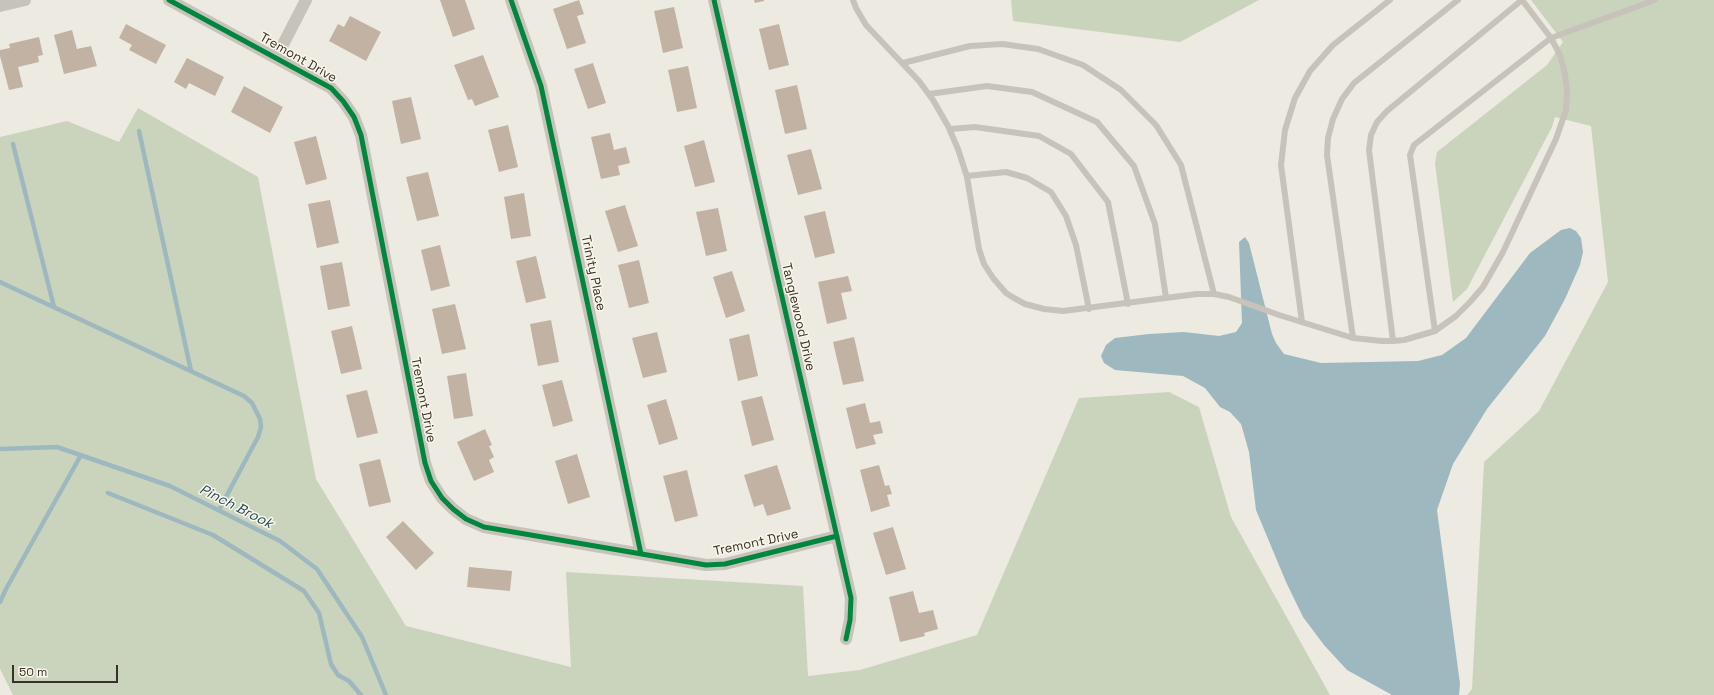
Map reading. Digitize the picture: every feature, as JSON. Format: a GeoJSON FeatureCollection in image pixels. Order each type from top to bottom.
{"type":"FeatureCollection","features":[{"type":"Feature","properties":{"kind":"street"},"geometry":{"type":"LineString","coordinates":[[0,6],[25,0]]}},
{"type":"Feature","properties":{"kind":"street","name":"Tremont Drive"},"geometry":{"type":"LineString","coordinates":[[170,0],[331,88],[343,101],[354,117],[361,135],[422,451],[431,481],[442,498],[453,509],[466,519],[484,527],[706,565],[725,564],[837,536]]}},
{"type":"Feature","properties":{"kind":"street"},"geometry":{"type":"LineString","coordinates":[[276,58],[306,0]]}},
{"type":"Feature","properties":{"kind":"street","name":"Trinity Place"},"geometry":{"type":"LineString","coordinates":[[511,0],[541,86],[641,554]]}},
{"type":"Feature","properties":{"kind":"street","name":"Tanglewood Drive"},"geometry":{"type":"LineString","coordinates":[[714,0],[851,598],[850,620],[846,639]]}},
{"type":"Feature","properties":{"kind":"lane"},"geometry":{"type":"LineString","coordinates":[[853,0],[866,25],[919,81],[929,94],[950,129],[966,176],[979,249],[984,264],[993,278],[1006,293],[1025,304],[1044,309],[1063,311],[1089,309],[1197,294],[1214,294],[1229,297],[1279,315],[1353,338],[1393,341],[1410,339],[1435,330],[1456,316],[1483,287],[1503,252],[1561,127],[1566,110],[1567,90],[1560,55],[1551,38],[1522,0],[1387,111],[1377,122],[1371,135],[1369,150],[1393,341]]}},
{"type":"Feature","properties":{"kind":"lane"},"geometry":{"type":"LineString","coordinates":[[1302,322],[1281,165],[1284,130],[1295,98],[1310,71],[1333,45],[1390,0]]}},
{"type":"Feature","properties":{"kind":"lane"},"geometry":{"type":"LineString","coordinates":[[1353,338],[1327,155],[1328,138],[1333,119],[1342,99],[1354,83],[1458,0]]}},
{"type":"Feature","properties":{"kind":"lane"},"geometry":{"type":"LineString","coordinates":[[1435,330],[1410,155],[1414,145],[1551,38],[1655,0]]}},
{"type":"Feature","properties":{"kind":"lane"},"geometry":{"type":"LineString","coordinates":[[903,63],[970,46],[1002,44],[1038,48],[1083,65],[1121,90],[1156,125],[1181,164],[1214,294]]}},
{"type":"Feature","properties":{"kind":"lane"},"geometry":{"type":"LineString","coordinates":[[929,94],[987,86],[1032,92],[1097,122],[1134,166],[1155,224],[1166,298]]}},
{"type":"Feature","properties":{"kind":"lane"},"geometry":{"type":"LineString","coordinates":[[950,129],[975,127],[1039,136],[1071,154],[1108,202],[1128,304]]}},
{"type":"Feature","properties":{"kind":"lane"},"geometry":{"type":"LineString","coordinates":[[966,176],[1006,172],[1027,178],[1051,192],[1066,216],[1076,245],[1089,309]]}},
{"type":"Feature","properties":{"kind":"green space"},"geometry":{"type":"Polygon","coordinates":[[[1011,0],[1259,0],[1180,42],[1013,21],[1011,0]]]}},
{"type":"Feature","properties":{"kind":"green space"},"geometry":{"type":"Polygon","coordinates":[[[1531,0],[1714,0],[1714,695],[1467,695],[1472,689],[1484,462],[1539,411],[1608,282],[1591,126],[1555,117],[1552,127],[1467,289],[1453,302],[1435,163],[1437,152],[1547,65],[1563,42],[1531,0]]]}},
{"type":"Feature","properties":{"kind":"green space"},"geometry":{"type":"Polygon","coordinates":[[[138,108],[258,177],[316,479],[406,626],[571,667],[566,572],[803,586],[808,676],[860,670],[977,635],[1079,398],[1169,392],[1199,407],[1231,517],[1330,695],[13,695],[0,669],[0,137],[67,121],[119,142],[138,108]]]}},
{"type":"Feature","properties":{"kind":"water"},"geometry":{"type":"Polygon","coordinates":[[[1570,228],[1576,231],[1581,238],[1583,252],[1580,265],[1565,299],[1545,336],[1487,409],[1453,464],[1437,510],[1460,684],[1459,695],[1392,695],[1347,670],[1324,645],[1303,617],[1286,582],[1256,510],[1249,452],[1241,424],[1230,412],[1220,407],[1205,388],[1183,376],[1115,370],[1104,363],[1101,356],[1106,345],[1115,338],[1184,332],[1219,336],[1236,332],[1242,323],[1239,242],[1245,237],[1249,243],[1272,334],[1276,343],[1284,354],[1321,363],[1418,361],[1442,355],[1466,338],[1530,253],[1561,230],[1570,228]]]}},
{"type":"Feature","properties":{"kind":"building"},"geometry":{"type":"Polygon","coordinates":[[[440,0],[465,0],[475,29],[453,37],[440,0]]]}},
{"type":"Feature","properties":{"kind":"building"},"geometry":{"type":"Polygon","coordinates":[[[579,0],[584,14],[577,16],[586,43],[567,49],[553,9],[579,0]]]}},
{"type":"Feature","properties":{"kind":"building"},"geometry":{"type":"Polygon","coordinates":[[[754,0],[764,0],[764,1],[755,3],[754,0]]]}},
{"type":"Feature","properties":{"kind":"building"},"geometry":{"type":"Polygon","coordinates":[[[674,7],[683,48],[663,53],[654,11],[674,7]]]}},
{"type":"Feature","properties":{"kind":"building"},"geometry":{"type":"Polygon","coordinates":[[[350,16],[381,32],[366,61],[329,41],[338,24],[344,27],[350,16]]]}},
{"type":"Feature","properties":{"kind":"building"},"geometry":{"type":"Polygon","coordinates":[[[126,24],[166,45],[156,64],[129,50],[132,45],[119,38],[126,24]]]}},
{"type":"Feature","properties":{"kind":"building"},"geometry":{"type":"Polygon","coordinates":[[[779,24],[789,65],[769,70],[759,29],[779,24]]]}},
{"type":"Feature","properties":{"kind":"building"},"geometry":{"type":"Polygon","coordinates":[[[72,30],[77,49],[91,46],[97,66],[64,74],[54,35],[72,30]]]}},
{"type":"Feature","properties":{"kind":"building"},"geometry":{"type":"Polygon","coordinates":[[[39,37],[43,55],[38,56],[39,62],[18,67],[23,87],[9,90],[0,56],[0,50],[10,48],[9,44],[39,37]]]}},
{"type":"Feature","properties":{"kind":"building"},"geometry":{"type":"Polygon","coordinates":[[[483,55],[499,97],[475,106],[472,99],[468,100],[454,65],[483,55]]]}},
{"type":"Feature","properties":{"kind":"building"},"geometry":{"type":"Polygon","coordinates":[[[187,58],[224,77],[215,96],[189,83],[186,89],[174,82],[187,58]]]}},
{"type":"Feature","properties":{"kind":"building"},"geometry":{"type":"Polygon","coordinates":[[[593,63],[606,103],[588,109],[574,69],[593,63]]]}},
{"type":"Feature","properties":{"kind":"building"},"geometry":{"type":"Polygon","coordinates":[[[688,66],[697,108],[677,112],[668,70],[688,66]]]}},
{"type":"Feature","properties":{"kind":"building"},"geometry":{"type":"Polygon","coordinates":[[[797,85],[807,129],[785,134],[775,90],[797,85]]]}},
{"type":"Feature","properties":{"kind":"building"},"geometry":{"type":"Polygon","coordinates":[[[244,86],[283,107],[270,133],[231,112],[244,86]]]}},
{"type":"Feature","properties":{"kind":"building"},"geometry":{"type":"Polygon","coordinates":[[[411,97],[421,139],[401,144],[392,101],[411,97]]]}},
{"type":"Feature","properties":{"kind":"building"},"geometry":{"type":"Polygon","coordinates":[[[508,125],[518,167],[499,172],[488,130],[508,125]]]}},
{"type":"Feature","properties":{"kind":"building"},"geometry":{"type":"Polygon","coordinates":[[[610,133],[614,150],[626,147],[630,163],[618,166],[620,175],[601,179],[591,137],[610,133]]]}},
{"type":"Feature","properties":{"kind":"building"},"geometry":{"type":"Polygon","coordinates":[[[316,136],[327,179],[306,185],[294,142],[316,136]]]}},
{"type":"Feature","properties":{"kind":"building"},"geometry":{"type":"Polygon","coordinates":[[[704,140],[715,182],[695,187],[684,146],[704,140]]]}},
{"type":"Feature","properties":{"kind":"building"},"geometry":{"type":"Polygon","coordinates":[[[811,149],[822,189],[798,195],[787,155],[811,149]]]}},
{"type":"Feature","properties":{"kind":"building"},"geometry":{"type":"Polygon","coordinates":[[[428,172],[439,216],[417,221],[406,177],[428,172]]]}},
{"type":"Feature","properties":{"kind":"building"},"geometry":{"type":"Polygon","coordinates":[[[524,193],[531,236],[511,239],[504,197],[524,193]]]}},
{"type":"Feature","properties":{"kind":"building"},"geometry":{"type":"Polygon","coordinates":[[[330,200],[339,243],[317,248],[308,204],[330,200]]]}},
{"type":"Feature","properties":{"kind":"building"},"geometry":{"type":"Polygon","coordinates":[[[625,205],[638,246],[618,252],[605,211],[625,205]]]}},
{"type":"Feature","properties":{"kind":"building"},"geometry":{"type":"Polygon","coordinates":[[[718,208],[727,251],[706,256],[696,212],[718,208]]]}},
{"type":"Feature","properties":{"kind":"building"},"geometry":{"type":"Polygon","coordinates":[[[825,211],[835,253],[815,258],[804,216],[825,211]]]}},
{"type":"Feature","properties":{"kind":"building"},"geometry":{"type":"Polygon","coordinates":[[[440,245],[450,286],[431,291],[421,250],[440,245]]]}},
{"type":"Feature","properties":{"kind":"building"},"geometry":{"type":"Polygon","coordinates":[[[536,256],[546,298],[526,303],[516,261],[536,256]]]}},
{"type":"Feature","properties":{"kind":"building"},"geometry":{"type":"Polygon","coordinates":[[[639,260],[649,303],[629,308],[618,265],[639,260]]]}},
{"type":"Feature","properties":{"kind":"building"},"geometry":{"type":"Polygon","coordinates":[[[342,262],[350,306],[328,310],[320,266],[342,262]]]}},
{"type":"Feature","properties":{"kind":"building"},"geometry":{"type":"Polygon","coordinates":[[[732,271],[745,311],[726,318],[713,277],[732,271]]]}},
{"type":"Feature","properties":{"kind":"building"},"geometry":{"type":"Polygon","coordinates":[[[848,276],[852,291],[841,293],[847,319],[827,324],[818,282],[848,276]]]}},
{"type":"Feature","properties":{"kind":"building"},"geometry":{"type":"Polygon","coordinates":[[[455,304],[466,349],[442,354],[432,309],[455,304]]]}},
{"type":"Feature","properties":{"kind":"building"},"geometry":{"type":"Polygon","coordinates":[[[551,320],[559,362],[538,366],[530,324],[551,320]]]}},
{"type":"Feature","properties":{"kind":"building"},"geometry":{"type":"Polygon","coordinates":[[[352,326],[362,369],[341,374],[331,331],[352,326]]]}},
{"type":"Feature","properties":{"kind":"building"},"geometry":{"type":"Polygon","coordinates":[[[657,332],[667,372],[643,378],[632,338],[657,332]]]}},
{"type":"Feature","properties":{"kind":"building"},"geometry":{"type":"Polygon","coordinates":[[[749,334],[758,376],[738,381],[729,339],[749,334]]]}},
{"type":"Feature","properties":{"kind":"building"},"geometry":{"type":"Polygon","coordinates":[[[854,337],[864,381],[843,385],[833,342],[854,337]]]}},
{"type":"Feature","properties":{"kind":"building"},"geometry":{"type":"Polygon","coordinates":[[[466,373],[473,416],[454,419],[447,376],[466,373]]]}},
{"type":"Feature","properties":{"kind":"building"},"geometry":{"type":"Polygon","coordinates":[[[562,380],[573,421],[553,427],[542,385],[562,380]]]}},
{"type":"Feature","properties":{"kind":"building"},"geometry":{"type":"Polygon","coordinates":[[[367,390],[378,433],[357,438],[346,395],[367,390]]]}},
{"type":"Feature","properties":{"kind":"building"},"geometry":{"type":"Polygon","coordinates":[[[762,396],[774,440],[752,446],[741,401],[762,396]]]}},
{"type":"Feature","properties":{"kind":"building"},"geometry":{"type":"Polygon","coordinates":[[[666,399],[678,439],[659,445],[647,405],[666,399]]]}},
{"type":"Feature","properties":{"kind":"building"},"geometry":{"type":"Polygon","coordinates":[[[865,403],[870,423],[880,421],[883,433],[873,435],[876,444],[856,449],[846,408],[865,403]]]}},
{"type":"Feature","properties":{"kind":"building"},"geometry":{"type":"Polygon","coordinates":[[[485,429],[492,445],[489,446],[494,457],[489,460],[494,472],[474,481],[457,442],[485,429]]]}},
{"type":"Feature","properties":{"kind":"building"},"geometry":{"type":"Polygon","coordinates":[[[577,454],[590,497],[568,504],[555,461],[577,454]]]}},
{"type":"Feature","properties":{"kind":"building"},"geometry":{"type":"Polygon","coordinates":[[[380,459],[391,502],[369,507],[359,464],[380,459]]]}},
{"type":"Feature","properties":{"kind":"building"},"geometry":{"type":"Polygon","coordinates":[[[777,465],[791,509],[767,516],[763,504],[754,507],[744,475],[777,465]]]}},
{"type":"Feature","properties":{"kind":"building"},"geometry":{"type":"Polygon","coordinates":[[[879,465],[885,486],[889,485],[892,494],[887,495],[890,506],[871,512],[860,470],[879,465]]]}},
{"type":"Feature","properties":{"kind":"building"},"geometry":{"type":"Polygon","coordinates":[[[687,470],[698,516],[675,522],[663,476],[687,470]]]}},
{"type":"Feature","properties":{"kind":"building"},"geometry":{"type":"Polygon","coordinates":[[[403,521],[434,553],[416,570],[386,537],[403,521]]]}},
{"type":"Feature","properties":{"kind":"building"},"geometry":{"type":"Polygon","coordinates":[[[893,527],[906,569],[886,575],[873,533],[893,527]]]}},
{"type":"Feature","properties":{"kind":"building"},"geometry":{"type":"Polygon","coordinates":[[[469,567],[512,571],[510,591],[467,587],[469,567]]]}},
{"type":"Feature","properties":{"kind":"building"},"geometry":{"type":"Polygon","coordinates":[[[913,591],[919,613],[933,610],[938,629],[924,633],[925,636],[900,642],[889,597],[913,591]]]}},
{"type":"Feature","properties":{"kind":"waterway"},"geometry":{"type":"LineString","coordinates":[[139,131],[191,371]]}},
{"type":"Feature","properties":{"kind":"waterway"},"geometry":{"type":"LineString","coordinates":[[13,144],[54,307]]}},
{"type":"Feature","properties":{"kind":"waterway"},"geometry":{"type":"LineString","coordinates":[[0,282],[244,396],[252,403],[260,419],[261,427],[258,437],[219,510]]}},
{"type":"Feature","properties":{"kind":"waterway","name":"Pinch Brook"},"geometry":{"type":"LineString","coordinates":[[0,449],[57,447],[170,486],[280,541],[317,569],[362,637],[386,695]]}},
{"type":"Feature","properties":{"kind":"waterway"},"geometry":{"type":"LineString","coordinates":[[0,602],[81,455]]}},
{"type":"Feature","properties":{"kind":"waterway"},"geometry":{"type":"LineString","coordinates":[[108,493],[213,535],[304,591],[319,613],[331,664],[338,675],[349,681],[361,695]]}},
{"type":"Feature","properties":{"kind":"cycle path"},"geometry":{"type":"LineString","coordinates":[[169,0],[331,88],[343,101],[354,117],[361,135],[425,463],[431,481],[442,498],[453,509],[466,519],[484,527],[706,565],[725,564],[837,536]]}},
{"type":"Feature","properties":{"kind":"cycle path"},"geometry":{"type":"LineString","coordinates":[[511,0],[541,86],[641,554]]}},
{"type":"Feature","properties":{"kind":"cycle path"},"geometry":{"type":"LineString","coordinates":[[714,0],[851,598],[850,620],[846,639]]}}]}
